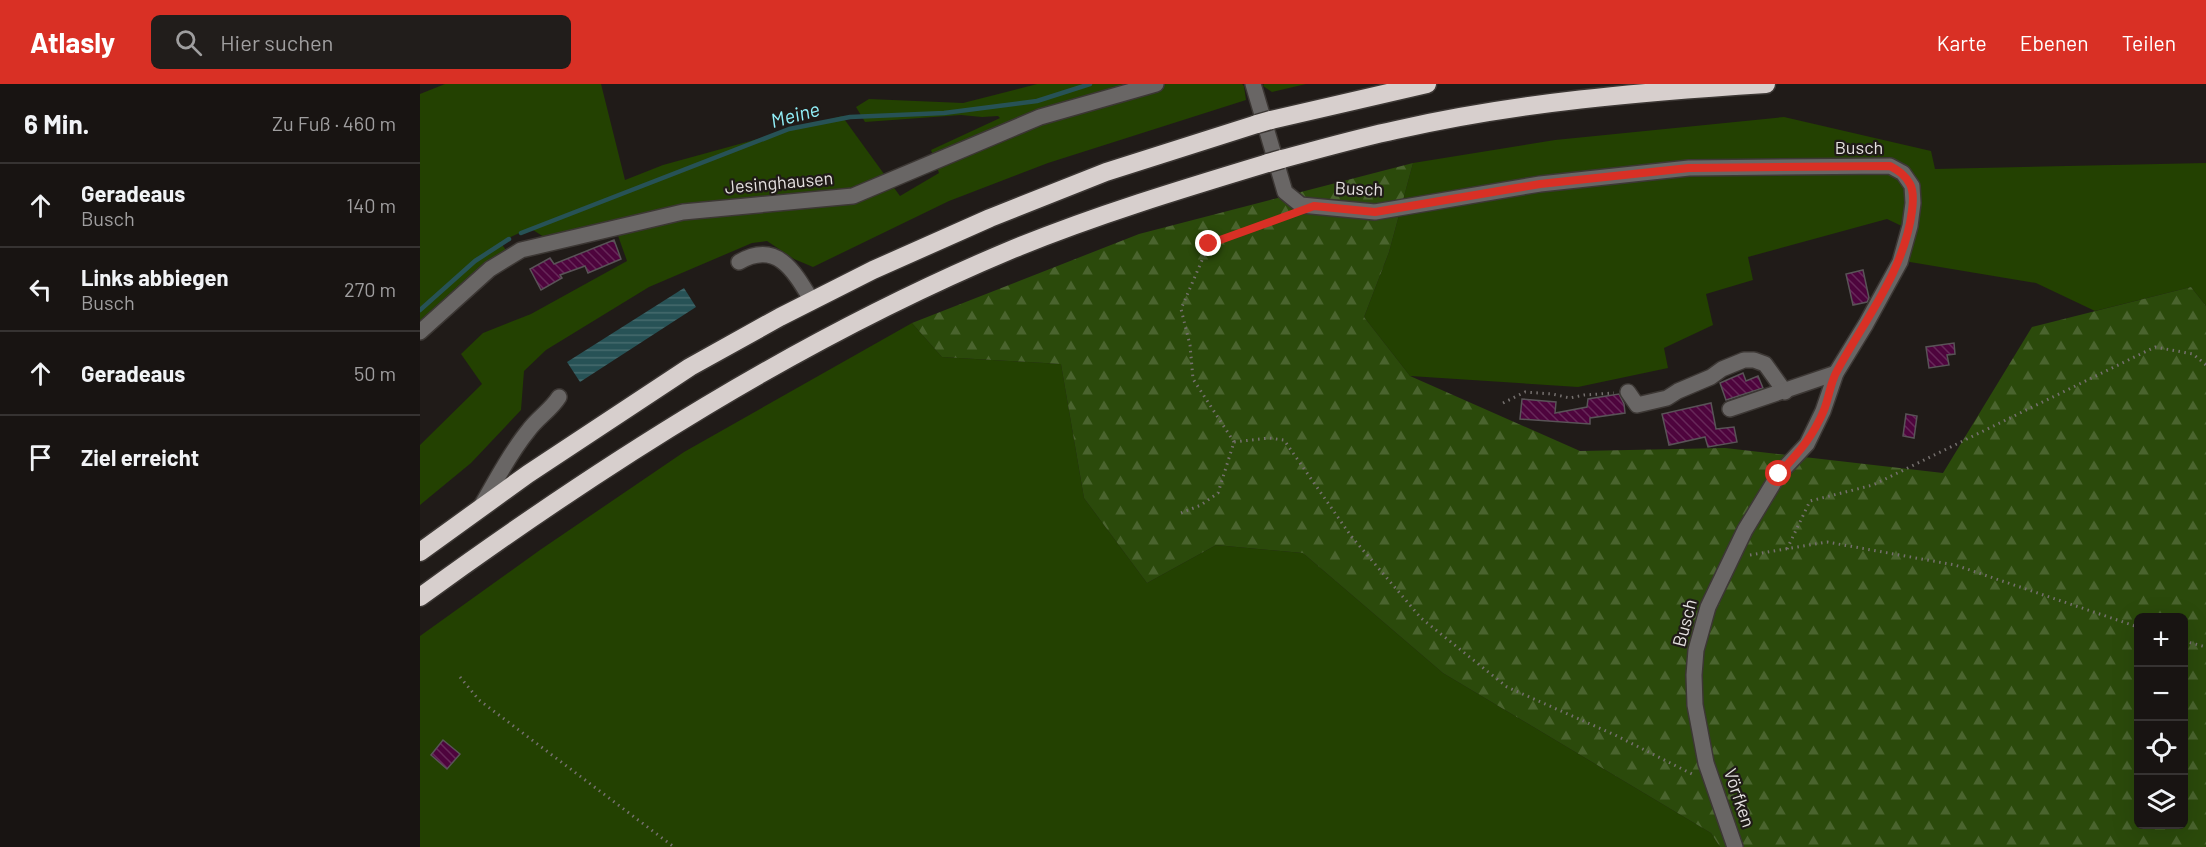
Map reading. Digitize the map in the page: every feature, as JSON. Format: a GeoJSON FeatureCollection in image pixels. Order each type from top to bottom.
{"type":"FeatureCollection","features":[{"type":"Feature","properties":{"kind":"highway"},"geometry":{"type":"LineString","coordinates":[[422,549],[575,442],[690,367],[883,265],[990,218],[1106,172],[1264,122],[1427,84]]}},
{"type":"Feature","properties":{"kind":"highway"},"geometry":{"type":"LineString","coordinates":[[423,597],[513,531],[716,399],[806,348],[1013,249],[1133,204],[1275,161],[1397,130],[1547,104],[1670,90],[1766,84]]}},
{"type":"Feature","properties":{"kind":"street","name":"Jesinghausen"},"geometry":{"type":"LineString","coordinates":[[420,332],[490,269],[521,250],[683,212],[853,196],[1040,117],[1156,84]]}},
{"type":"Feature","properties":{"kind":"street","name":"Busch"},"geometry":{"type":"LineString","coordinates":[[1253,84],[1285,192],[1301,205],[1375,212],[1540,184],[1689,168],[1890,166],[1903,173],[1912,186],[1913,203],[1910,226],[1900,262],[1836,374],[1823,411],[1807,444],[1779,474],[1745,530],[1708,607],[1696,650],[1694,675],[1695,705],[1706,763]]}},
{"type":"Feature","properties":{"kind":"street"},"geometry":{"type":"LineString","coordinates":[[739,262],[758,254],[767,254],[783,261],[800,281],[812,301]]}},
{"type":"Feature","properties":{"kind":"street"},"geometry":{"type":"LineString","coordinates":[[1628,392],[1637,405],[1667,398],[1711,377],[1722,369],[1743,360],[1754,360],[1766,364],[1785,392]]}},
{"type":"Feature","properties":{"kind":"street"},"geometry":{"type":"LineString","coordinates":[[1730,409],[1836,374]]}},
{"type":"Feature","properties":{"kind":"street"},"geometry":{"type":"LineString","coordinates":[[479,509],[515,448],[531,426],[551,409],[559,397]]}},
{"type":"Feature","properties":{"kind":"street","name":"Vörfken"},"geometry":{"type":"LineString","coordinates":[[1706,763],[1735,847]]}},
{"type":"Feature","properties":{"kind":"path"},"geometry":{"type":"LineString","coordinates":[[1234,442],[1193,379],[1190,345],[1180,309],[1209,244],[1314,206]]}},
{"type":"Feature","properties":{"kind":"path"},"geometry":{"type":"LineString","coordinates":[[1787,549],[1810,501],[1873,484],[2155,347],[2193,354],[2206,365]]}},
{"type":"Feature","properties":{"kind":"path"},"geometry":{"type":"LineString","coordinates":[[1503,403],[1525,392],[1570,398],[1628,392]]}},
{"type":"Feature","properties":{"kind":"path"},"geometry":{"type":"LineString","coordinates":[[1234,442],[1269,438],[1284,440],[1351,536],[1421,618],[1507,687],[1615,735],[1698,777]]}},
{"type":"Feature","properties":{"kind":"path"},"geometry":{"type":"LineString","coordinates":[[1181,513],[1201,505],[1218,494],[1234,442]]}},
{"type":"Feature","properties":{"kind":"path"},"geometry":{"type":"LineString","coordinates":[[1730,559],[1827,542],[1955,565],[2134,625]]}},
{"type":"Feature","properties":{"kind":"path"},"geometry":{"type":"LineString","coordinates":[[2188,642],[2206,647]]}},
{"type":"Feature","properties":{"kind":"path"},"geometry":{"type":"LineString","coordinates":[[460,677],[479,700],[674,847]]}},
{"type":"Feature","properties":{"kind":"green space"},"geometry":{"type":"Polygon","coordinates":[[[445,84],[601,84],[625,180],[663,165],[842,116],[900,196],[939,173],[931,150],[1000,118],[998,116],[961,115],[865,122],[856,107],[869,99],[963,103],[1037,84],[1242,84],[1246,100],[1048,163],[949,201],[813,267],[794,259],[767,241],[752,243],[649,287],[546,350],[524,371],[521,410],[471,463],[420,505],[420,445],[482,384],[461,354],[483,333],[531,314],[627,261],[616,230],[547,239],[530,228],[500,242],[506,250],[420,322],[420,94],[445,84]]]}},
{"type":"Feature","properties":{"kind":"green space"},"geometry":{"type":"Polygon","coordinates":[[[1264,84],[1306,84],[1272,92],[1263,86],[1264,84]]]}},
{"type":"Feature","properties":{"kind":"green space"},"geometry":{"type":"Polygon","coordinates":[[[1784,117],[1931,151],[1935,169],[2206,163],[2206,306],[2191,287],[2095,311],[2036,283],[1898,260],[1908,229],[1887,219],[1748,257],[1753,280],[1706,294],[1713,325],[1664,348],[1668,368],[1578,387],[1410,376],[1364,317],[1389,252],[1413,163],[1555,140],[1784,117]]]}},
{"type":"Feature","properties":{"kind":"green space"},"geometry":{"type":"Polygon","coordinates":[[[1413,163],[1389,252],[1364,317],[1410,376],[1580,451],[1725,448],[1943,473],[2032,327],[2191,287],[2206,306],[2206,847],[1720,847],[1711,833],[1443,673],[1303,553],[1216,545],[1147,583],[1084,498],[1061,364],[942,357],[912,323],[1139,234],[1413,163]]]}},
{"type":"Feature","properties":{"kind":"green space"},"geometry":{"type":"Polygon","coordinates":[[[912,323],[942,357],[1061,364],[1084,498],[1147,583],[1216,545],[1303,553],[1443,673],[1711,833],[1720,847],[420,847],[420,636],[540,550],[684,452],[912,323]]]}},
{"type":"Feature","properties":{"kind":"water"},"geometry":{"type":"Polygon","coordinates":[[[684,288],[696,307],[580,382],[567,362],[684,288]]]}},
{"type":"Feature","properties":{"kind":"building"},"geometry":{"type":"Polygon","coordinates":[[[614,240],[621,259],[588,273],[585,266],[560,275],[562,278],[541,290],[530,269],[550,258],[554,264],[614,240]]]}},
{"type":"Feature","properties":{"kind":"building"},"geometry":{"type":"Polygon","coordinates":[[[1863,270],[1869,298],[1867,302],[1853,305],[1846,274],[1863,270]]]}},
{"type":"Feature","properties":{"kind":"building"},"geometry":{"type":"Polygon","coordinates":[[[1954,343],[1955,354],[1947,355],[1949,365],[1929,368],[1926,347],[1954,343]]]}},
{"type":"Feature","properties":{"kind":"building"},"geometry":{"type":"Polygon","coordinates":[[[1743,373],[1746,381],[1758,376],[1763,388],[1726,400],[1720,383],[1743,373]]]}},
{"type":"Feature","properties":{"kind":"building"},"geometry":{"type":"Polygon","coordinates":[[[1619,394],[1625,413],[1590,418],[1590,424],[1520,419],[1522,399],[1556,402],[1555,413],[1587,407],[1588,399],[1619,394]]]}},
{"type":"Feature","properties":{"kind":"building"},"geometry":{"type":"Polygon","coordinates":[[[1711,403],[1716,429],[1734,427],[1737,442],[1708,447],[1705,437],[1669,445],[1662,414],[1711,403]]]}},
{"type":"Feature","properties":{"kind":"building"},"geometry":{"type":"Polygon","coordinates":[[[1906,414],[1917,416],[1914,438],[1903,436],[1906,414]]]}},
{"type":"Feature","properties":{"kind":"building"},"geometry":{"type":"Polygon","coordinates":[[[443,740],[460,754],[447,769],[431,755],[443,740]]]}},
{"type":"Feature","properties":{"kind":"waterway","name":"Meine"},"geometry":{"type":"LineString","coordinates":[[521,233],[789,129],[850,117],[944,113],[1037,101],[1090,84]]}},
{"type":"Feature","properties":{"kind":"waterway","name":"Meine"},"geometry":{"type":"LineString","coordinates":[[420,310],[475,261],[509,239]]}},
{"type":"Feature","properties":{"kind":"route"},"geometry":{"type":"LineString","coordinates":[[1209,244],[1314,206],[1375,212],[1540,184],[1689,168],[1890,166],[1903,173],[1912,186],[1913,203],[1910,226],[1900,262],[1836,374],[1823,411],[1807,444],[1779,474]]}}]}
